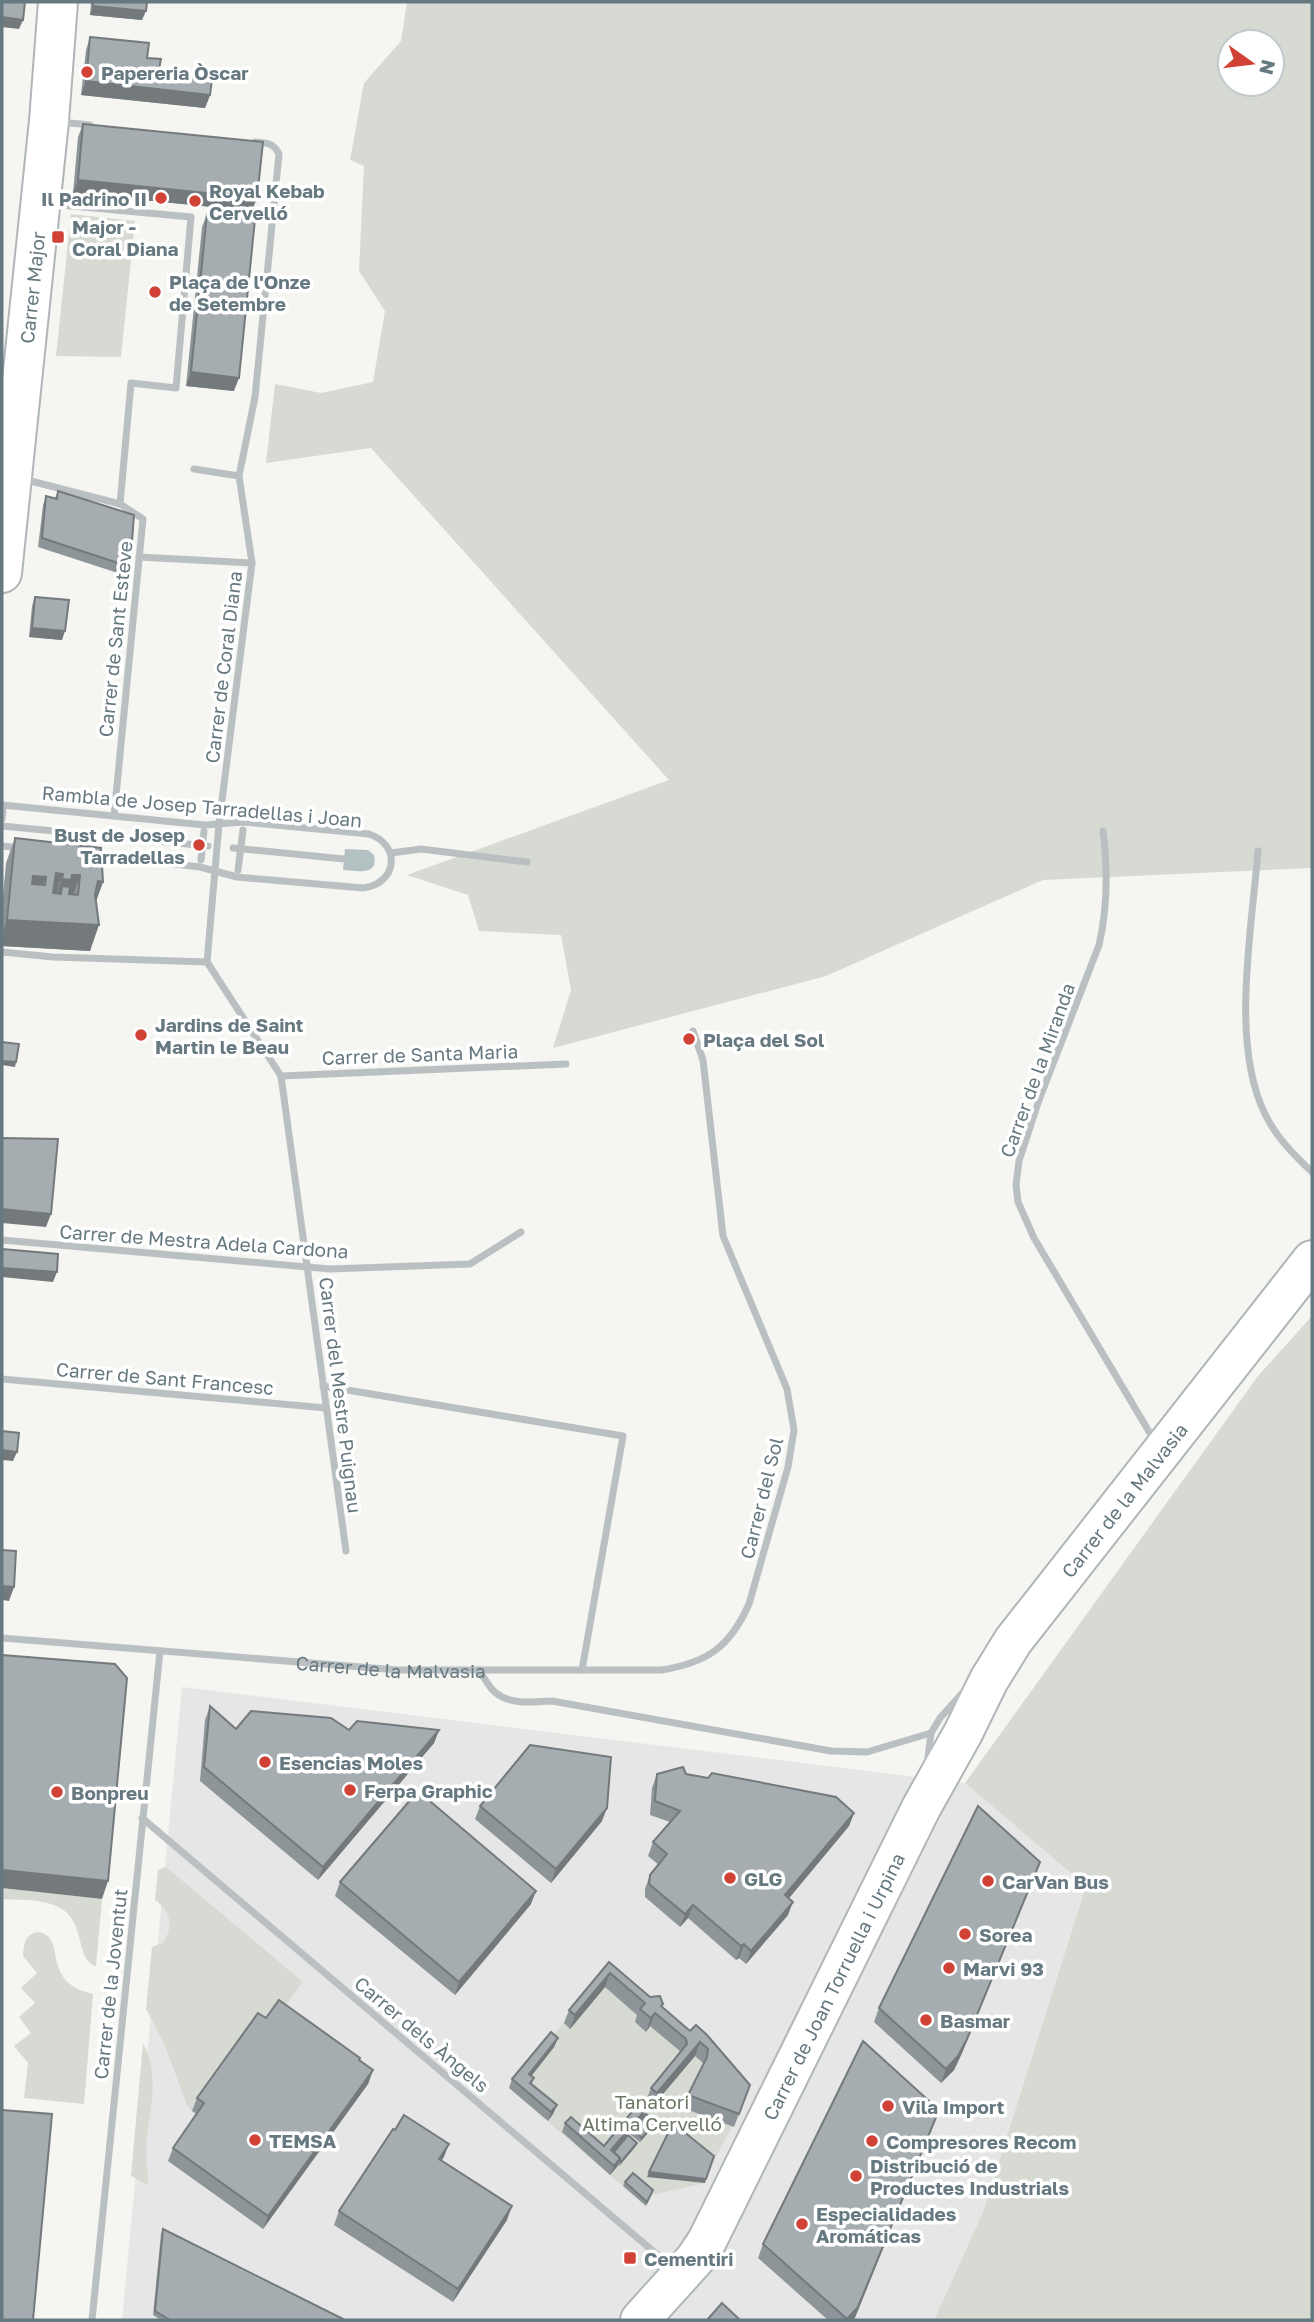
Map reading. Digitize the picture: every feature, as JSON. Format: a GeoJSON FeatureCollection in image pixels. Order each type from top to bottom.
{"type":"FeatureCollection","features":[{"type":"Feature","properties":{"kind":"street","name":"Carrer Major"},"geometry":{"type":"LineString","coordinates":[[2,573],[7,476],[49,121],[58,2]]}},
{"type":"Feature","properties":{"kind":"street"},"geometry":{"type":"LineString","coordinates":[[49,121],[99,126]]}},
{"type":"Feature","properties":{"kind":"street","name":"Carrer de Coral Diana"},"geometry":{"type":"LineString","coordinates":[[207,962],[219,824],[252,563],[239,476],[255,397],[279,154],[270,143],[244,141]]}},
{"type":"Feature","properties":{"kind":"street"},"geometry":{"type":"LineString","coordinates":[[7,476],[120,504],[131,383],[176,388],[191,217],[40,204]]}},
{"type":"Feature","properties":{"kind":"street"},"geometry":{"type":"LineString","coordinates":[[194,469],[239,476]]}},
{"type":"Feature","properties":{"kind":"street","name":"Carrer de Sant Esteve"},"geometry":{"type":"LineString","coordinates":[[114,816],[143,519],[120,504]]}},
{"type":"Feature","properties":{"kind":"street"},"geometry":{"type":"LineString","coordinates":[[139,557],[252,563]]}},
{"type":"Feature","properties":{"kind":"street","name":"Rambla de Josep Tarradellas i Joan"},"geometry":{"type":"LineString","coordinates":[[2,805],[205,825],[244,822],[369,834],[383,840],[391,853]]}},
{"type":"Feature","properties":{"kind":"street"},"geometry":{"type":"LineString","coordinates":[[2,820],[3,811]]}},
{"type":"Feature","properties":{"kind":"street","name":"Rambla de Josep Tarradellas i Joan"},"geometry":{"type":"LineString","coordinates":[[2,825],[205,846]]}},
{"type":"Feature","properties":{"kind":"street","name":"Rambla de Josep Tarradellas i Joan"},"geometry":{"type":"LineString","coordinates":[[238,870],[237,849],[243,830]]}},
{"type":"Feature","properties":{"kind":"street","name":"Rambla de Josep Tarradellas i Joan"},"geometry":{"type":"LineString","coordinates":[[201,860],[205,846],[204,831]]}},
{"type":"Feature","properties":{"kind":"street","name":"Carrer de la Miranda"},"geometry":{"type":"LineString","coordinates":[[1103,831],[1108,891],[1099,945],[1039,1100],[1020,1161],[1016,1185],[1018,1202],[1034,1238],[1161,1453]]}},
{"type":"Feature","properties":{"kind":"street"},"geometry":{"type":"LineString","coordinates":[[2,846],[28,848]]}},
{"type":"Feature","properties":{"kind":"street","name":"Rambla de Josep Tarradellas i Joan"},"geometry":{"type":"LineString","coordinates":[[237,849],[344,859]]}},
{"type":"Feature","properties":{"kind":"street"},"geometry":{"type":"LineString","coordinates":[[81,854],[200,867],[237,877],[363,888],[378,885],[384,880],[391,863],[391,853],[421,849],[527,862]]}},
{"type":"Feature","properties":{"kind":"street"},"geometry":{"type":"LineString","coordinates":[[1258,851],[1246,1001],[1250,1070],[1266,1115],[1277,1134],[1312,1172]]}},
{"type":"Feature","properties":{"kind":"street"},"geometry":{"type":"LineString","coordinates":[[2,952],[207,962],[281,1076]]}},
{"type":"Feature","properties":{"kind":"street","name":"Carrer del Sol"},"geometry":{"type":"LineString","coordinates":[[479,1670],[661,1670],[680,1667],[703,1659],[724,1644],[741,1621],[749,1604],[793,1449],[794,1430],[787,1389],[723,1236],[704,1060],[693,1031]]}},
{"type":"Feature","properties":{"kind":"street","name":"Carrer de Santa Maria"},"geometry":{"type":"LineString","coordinates":[[281,1076],[565,1064]]}},
{"type":"Feature","properties":{"kind":"street","name":"Carrer del Mestre Puignau"},"geometry":{"type":"LineString","coordinates":[[281,1076],[346,1551]]}},
{"type":"Feature","properties":{"kind":"street","name":"Carrer de Mestra Adela Cardona"},"geometry":{"type":"LineString","coordinates":[[2,1240],[330,1269],[470,1264],[521,1232]]}},
{"type":"Feature","properties":{"kind":"street","name":"Carrer de la Malvasia"},"geometry":{"type":"LineString","coordinates":[[984,1670],[1013,1641],[1312,1260]]}},
{"type":"Feature","properties":{"kind":"street","name":"Carrer de Sant Francesc"},"geometry":{"type":"LineString","coordinates":[[2,1379],[326,1408]]}},
{"type":"Feature","properties":{"kind":"street"},"geometry":{"type":"LineString","coordinates":[[323,1385],[624,1436],[582,1670]]}},
{"type":"Feature","properties":{"kind":"street","name":"Carrer de la Malvasia"},"geometry":{"type":"LineString","coordinates":[[2,1638],[398,1670],[479,1670],[496,1693],[508,1699],[526,1702],[552,1701],[831,1751],[867,1752],[931,1733]]}},
{"type":"Feature","properties":{"kind":"street","name":"Carrer de Joan Torruella i Urpina"},"geometry":{"type":"LineString","coordinates":[[640,2320],[695,2259],[707,2241],[923,1795],[963,1733],[989,1680],[1013,1641]]}},
{"type":"Feature","properties":{"kind":"street","name":"Carrer de la Joventut"},"geometry":{"type":"LineString","coordinates":[[92,2320],[160,1651]]}},
{"type":"Feature","properties":{"kind":"street"},"geometry":{"type":"LineString","coordinates":[[926,1770],[931,1733],[940,1718],[974,1680]]}},
{"type":"Feature","properties":{"kind":"street","name":"Carrer dels Àngels"},"geometry":{"type":"LineString","coordinates":[[142,1818],[681,2274]]}},
{"type":"Feature","properties":{"kind":"shaded area"},"geometry":{"type":"Polygon","coordinates":[[[345,849],[368,850],[374,855],[373,866],[366,871],[343,870],[345,849]]]}},
{"type":"Feature","properties":{"kind":"shaded area"},"geometry":{"type":"Polygon","coordinates":[[[182,1687],[965,1783],[1086,1886],[983,2212],[934,2320],[122,2320],[182,1687]]]}},
{"type":"Feature","properties":{"kind":"green space"},"geometry":{"type":"Polygon","coordinates":[[[407,2],[1312,2],[1312,868],[1043,880],[826,976],[553,1048],[571,990],[561,935],[479,931],[468,895],[407,875],[669,780],[371,448],[266,463],[275,384],[321,393],[373,382],[385,311],[359,271],[364,166],[350,160],[364,83],[401,41],[407,2]]]}},
{"type":"Feature","properties":{"kind":"green space"},"geometry":{"type":"Polygon","coordinates":[[[71,214],[135,221],[121,357],[56,356],[71,214]]]}},
{"type":"Feature","properties":{"kind":"green space"},"geometry":{"type":"Polygon","coordinates":[[[1312,1316],[1312,2320],[934,2320],[983,2212],[1086,1886],[965,1783],[1258,1376],[1312,1316]]]}},
{"type":"Feature","properties":{"kind":"green space"},"geometry":{"type":"Polygon","coordinates":[[[166,1867],[303,1982],[198,2119],[187,2105],[164,2043],[146,2009],[152,1947],[163,1943],[170,1925],[165,1909],[155,1900],[158,1870],[166,1867]]]}},
{"type":"Feature","properties":{"kind":"green space"},"geometry":{"type":"Polygon","coordinates":[[[2,1888],[102,1899],[96,1966],[89,1962],[71,1917],[63,1910],[39,1901],[2,1899],[2,1888]]]}},
{"type":"Feature","properties":{"kind":"green space"},"geometry":{"type":"Polygon","coordinates":[[[37,1932],[52,1941],[60,1970],[66,1980],[76,1988],[93,1994],[84,2104],[24,2098],[28,2063],[14,2046],[31,2033],[19,2017],[35,2003],[21,1988],[37,1973],[23,1956],[27,1938],[37,1932]]]}},
{"type":"Feature","properties":{"kind":"green space","name":"Tanatori Altima Cervelló"},"geometry":{"type":"Polygon","coordinates":[[[604,1975],[656,2016],[745,2099],[705,2183],[652,2195],[646,2206],[509,2088],[604,1975]]]}},
{"type":"Feature","properties":{"kind":"green space"},"geometry":{"type":"Polygon","coordinates":[[[143,2043],[151,2064],[153,2086],[146,2157],[148,2185],[131,2176],[143,2043]]]}},
{"type":"Feature","properties":{"kind":"building"},"geometry":{"type":"Polygon","coordinates":[[[2,2],[25,2],[23,20],[2,17],[2,2]]]}},
{"type":"Feature","properties":{"kind":"building"},"geometry":{"type":"Polygon","coordinates":[[[93,2],[147,2],[146,11],[93,6],[93,2]]]}},
{"type":"Feature","properties":{"kind":"building"},"geometry":{"type":"Polygon","coordinates":[[[90,37],[149,43],[147,58],[161,59],[159,69],[173,72],[173,75],[212,79],[210,95],[86,81],[90,37]]]}},
{"type":"Feature","properties":{"kind":"building"},"geometry":{"type":"Polygon","coordinates":[[[83,124],[263,142],[257,198],[78,180],[83,124]]]}},
{"type":"Feature","properties":{"kind":"building"},"geometry":{"type":"Polygon","coordinates":[[[207,214],[255,219],[239,378],[191,372],[207,214]]]}},
{"type":"Feature","properties":{"kind":"building"},"geometry":{"type":"Polygon","coordinates":[[[58,491],[134,515],[130,567],[42,538],[46,496],[57,499],[58,491]]]}},
{"type":"Feature","properties":{"kind":"building"},"geometry":{"type":"Polygon","coordinates":[[[35,597],[69,600],[65,631],[32,628],[35,597]]]}},
{"type":"Feature","properties":{"kind":"building"},"geometry":{"type":"Polygon","coordinates":[[[15,838],[101,848],[103,882],[98,881],[95,894],[99,925],[7,920],[15,838]],[[56,873],[53,893],[61,894],[62,886],[70,887],[69,894],[78,895],[80,875],[72,875],[71,880],[62,879],[63,874],[56,873]],[[33,876],[32,884],[45,885],[46,877],[33,876]]]}},
{"type":"Feature","properties":{"kind":"building"},"geometry":{"type":"Polygon","coordinates":[[[2,1042],[19,1044],[16,1062],[2,1061],[2,1042]]]}},
{"type":"Feature","properties":{"kind":"building"},"geometry":{"type":"Polygon","coordinates":[[[2,1138],[58,1139],[51,1214],[2,1209],[2,1138]]]}},
{"type":"Feature","properties":{"kind":"building"},"geometry":{"type":"Polygon","coordinates":[[[2,1249],[58,1254],[57,1272],[2,1268],[2,1249]]]}},
{"type":"Feature","properties":{"kind":"building"},"geometry":{"type":"Polygon","coordinates":[[[2,1431],[19,1433],[17,1452],[2,1450],[2,1431]]]}},
{"type":"Feature","properties":{"kind":"building"},"geometry":{"type":"Polygon","coordinates":[[[2,1550],[16,1551],[14,1587],[2,1586],[2,1550]]]}},
{"type":"Feature","properties":{"kind":"building","name":"Bonpreu"},"geometry":{"type":"Polygon","coordinates":[[[2,1655],[115,1664],[127,1678],[108,1881],[2,1870],[2,1655]]]}},
{"type":"Feature","properties":{"kind":"building"},"geometry":{"type":"Polygon","coordinates":[[[210,1706],[236,1729],[251,1711],[331,1718],[349,1730],[357,1721],[439,1730],[323,1867],[204,1767],[210,1706]]]}},
{"type":"Feature","properties":{"kind":"building"},"geometry":{"type":"Polygon","coordinates":[[[530,1745],[611,1757],[607,1808],[556,1869],[480,1806],[530,1745]]]}},
{"type":"Feature","properties":{"kind":"building","name":"GLG"},"geometry":{"type":"Polygon","coordinates":[[[683,1767],[686,1774],[708,1778],[712,1773],[836,1797],[854,1813],[785,1895],[793,1902],[751,1951],[744,1944],[741,1946],[693,1905],[685,1914],[649,1884],[650,1875],[667,1854],[653,1842],[680,1811],[655,1801],[657,1774],[683,1767]]]}},
{"type":"Feature","properties":{"kind":"building"},"geometry":{"type":"Polygon","coordinates":[[[418,1791],[536,1891],[459,1982],[340,1882],[418,1791]]]}},
{"type":"Feature","properties":{"kind":"building"},"geometry":{"type":"Polygon","coordinates":[[[978,1806],[1040,1862],[967,2039],[958,2056],[946,2069],[879,2008],[978,1806]]]}},
{"type":"Feature","properties":{"kind":"building"},"geometry":{"type":"Polygon","coordinates":[[[609,1962],[650,1997],[660,1996],[663,2004],[661,2006],[690,2031],[696,2025],[750,2085],[739,2114],[688,2095],[707,2057],[708,2049],[700,2042],[657,2093],[651,2088],[687,2044],[686,2039],[655,2013],[651,2018],[640,2009],[645,2003],[610,1973],[575,2015],[569,2010],[609,1962]]]}},
{"type":"Feature","properties":{"kind":"building","name":"TEMSA"},"geometry":{"type":"Polygon","coordinates":[[[279,2000],[373,2070],[268,2216],[173,2148],[204,2103],[197,2098],[258,2013],[266,2018],[279,2000]]]}},
{"type":"Feature","properties":{"kind":"building"},"geometry":{"type":"Polygon","coordinates":[[[551,2032],[558,2038],[529,2074],[534,2078],[530,2083],[557,2105],[551,2112],[512,2079],[551,2032]]]}},
{"type":"Feature","properties":{"kind":"building"},"geometry":{"type":"Polygon","coordinates":[[[863,2041],[939,2110],[858,2307],[847,2319],[763,2244],[863,2041]]]}},
{"type":"Feature","properties":{"kind":"building"},"geometry":{"type":"Polygon","coordinates":[[[640,2102],[647,2108],[611,2150],[620,2158],[614,2166],[565,2123],[571,2117],[604,2146],[640,2102]]]}},
{"type":"Feature","properties":{"kind":"building"},"geometry":{"type":"Polygon","coordinates":[[[2,2110],[52,2114],[33,2320],[2,2320],[2,2110]]]}},
{"type":"Feature","properties":{"kind":"building"},"geometry":{"type":"Polygon","coordinates":[[[646,2114],[655,2121],[642,2138],[633,2130],[646,2114]]]}},
{"type":"Feature","properties":{"kind":"building"},"geometry":{"type":"Polygon","coordinates":[[[404,2115],[449,2144],[439,2159],[512,2206],[458,2289],[339,2211],[404,2115]]]}},
{"type":"Feature","properties":{"kind":"building"},"geometry":{"type":"Polygon","coordinates":[[[673,2123],[714,2156],[706,2179],[649,2172],[673,2123]]]}},
{"type":"Feature","properties":{"kind":"building"},"geometry":{"type":"Polygon","coordinates":[[[628,2135],[637,2143],[621,2162],[614,2152],[628,2135]]]}},
{"type":"Feature","properties":{"kind":"building"},"geometry":{"type":"Polygon","coordinates":[[[633,2173],[653,2190],[647,2202],[625,2182],[633,2173]]]}},
{"type":"Feature","properties":{"kind":"building"},"geometry":{"type":"Polygon","coordinates":[[[163,2229],[345,2320],[170,2320],[155,2311],[163,2229]]]}},
{"type":"Feature","properties":{"kind":"building"},"geometry":{"type":"Polygon","coordinates":[[[722,2303],[740,2320],[707,2320],[722,2303]]]}},
{"type":"Feature","properties":{"kind":"place","name":"Papereria Òscar"},"geometry":{"type":"Point","coordinates":[87,72]}},
{"type":"Feature","properties":{"kind":"place","name":"Il Padrino II"},"geometry":{"type":"Point","coordinates":[161,198]}},
{"type":"Feature","properties":{"kind":"place","name":"Royal Kebab Cervelló"},"geometry":{"type":"Point","coordinates":[195,201]}},
{"type":"Feature","properties":{"kind":"place","name":"Major - Coral Diana"},"geometry":{"type":"Point","coordinates":[58,237]}},
{"type":"Feature","properties":{"kind":"place","name":"Plaça de l'Onze de Setembre"},"geometry":{"type":"Point","coordinates":[155,292]}},
{"type":"Feature","properties":{"kind":"place","name":"Bust de Josep Tarradellas"},"geometry":{"type":"Point","coordinates":[199,845]}},
{"type":"Feature","properties":{"kind":"place","name":"Jardins de Saint Martin le Beau"},"geometry":{"type":"Point","coordinates":[141,1035]}},
{"type":"Feature","properties":{"kind":"place","name":"Plaça del Sol"},"geometry":{"type":"Point","coordinates":[689,1039]}},
{"type":"Feature","properties":{"kind":"place","name":"Esencias Moles"},"geometry":{"type":"Point","coordinates":[265,1762]}},
{"type":"Feature","properties":{"kind":"place","name":"Ferpa Graphic"},"geometry":{"type":"Point","coordinates":[350,1790]}},
{"type":"Feature","properties":{"kind":"place","name":"Bonpreu"},"geometry":{"type":"Point","coordinates":[57,1792]}},
{"type":"Feature","properties":{"kind":"place","name":"GLG"},"geometry":{"type":"Point","coordinates":[730,1878]}},
{"type":"Feature","properties":{"kind":"place","name":"CarVan Bus"},"geometry":{"type":"Point","coordinates":[988,1881]}},
{"type":"Feature","properties":{"kind":"place","name":"Sorea"},"geometry":{"type":"Point","coordinates":[965,1934]}},
{"type":"Feature","properties":{"kind":"place","name":"Marvi 93"},"geometry":{"type":"Point","coordinates":[949,1968]}},
{"type":"Feature","properties":{"kind":"place","name":"Basmar"},"geometry":{"type":"Point","coordinates":[926,2020]}},
{"type":"Feature","properties":{"kind":"place","name":"Vila Import"},"geometry":{"type":"Point","coordinates":[888,2106]}},
{"type":"Feature","properties":{"kind":"place","name":"TEMSA"},"geometry":{"type":"Point","coordinates":[255,2140]}},
{"type":"Feature","properties":{"kind":"place","name":"Compresores Recom"},"geometry":{"type":"Point","coordinates":[872,2141]}},
{"type":"Feature","properties":{"kind":"place","name":"Distribució de Productes Industrials"},"geometry":{"type":"Point","coordinates":[856,2176]}},
{"type":"Feature","properties":{"kind":"place","name":"Especialidades Aromáticas"},"geometry":{"type":"Point","coordinates":[802,2224]}},
{"type":"Feature","properties":{"kind":"place","name":"Cementiri"},"geometry":{"type":"Point","coordinates":[630,2258]}}]}
